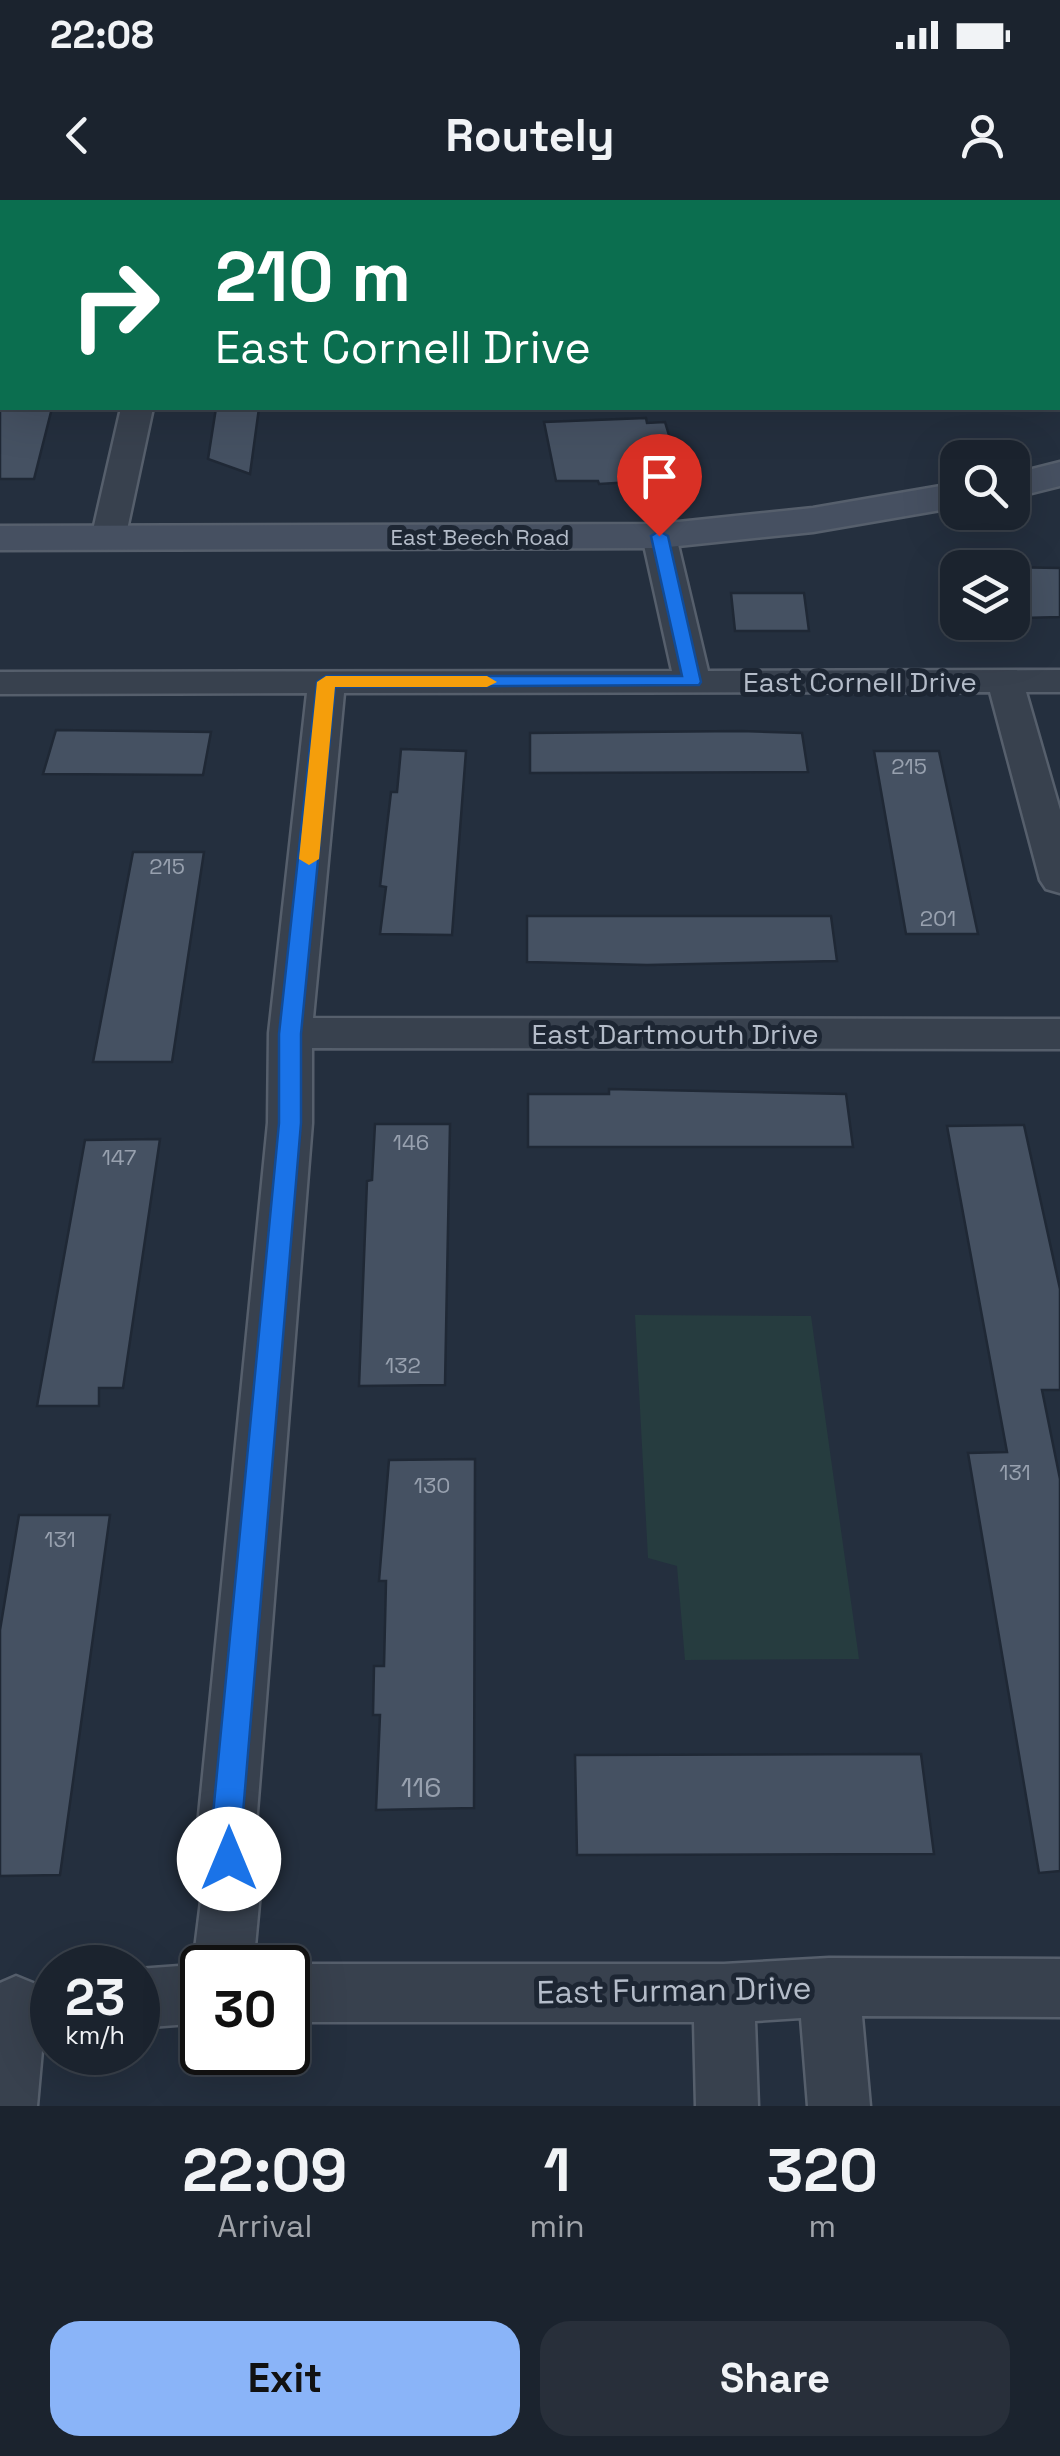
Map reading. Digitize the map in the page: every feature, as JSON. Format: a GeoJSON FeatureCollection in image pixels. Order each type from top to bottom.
{"type":"FeatureCollection","features":[{"type":"Feature","properties":{"kind":"street"},"geometry":{"type":"LineString","coordinates":[[108,539],[137,410]]}},
{"type":"Feature","properties":{"kind":"street"},"geometry":{"type":"LineString","coordinates":[[1030,482],[1060,474]]}},
{"type":"Feature","properties":{"kind":"street","name":"East Beech Road"},"geometry":{"type":"LineString","coordinates":[[0,538],[659,536],[813,520],[940,498]]}},
{"type":"Feature","properties":{"kind":"street"},"geometry":{"type":"LineString","coordinates":[[659,536],[692,682]]}},
{"type":"Feature","properties":{"kind":"street","name":"East Cornell Drive"},"geometry":{"type":"LineString","coordinates":[[0,684],[1060,681]]}},
{"type":"Feature","properties":{"kind":"street"},"geometry":{"type":"LineString","coordinates":[[225,1945],[231,1894],[227,1825],[290,1123],[290,1034],[326,682]]}},
{"type":"Feature","properties":{"kind":"street"},"geometry":{"type":"LineString","coordinates":[[1005,682],[1060,880]]}},
{"type":"Feature","properties":{"kind":"street","name":"East Dartmouth Drive"},"geometry":{"type":"LineString","coordinates":[[290,1034],[1060,1034]]}},
{"type":"Feature","properties":{"kind":"street"},"geometry":{"type":"LineString","coordinates":[[829,1988],[839,2106]]}},
{"type":"Feature","properties":{"kind":"street","name":"East Furman Drive"},"geometry":{"type":"LineString","coordinates":[[310,1993],[724,1994],[829,1988],[1060,1988]]}},
{"type":"Feature","properties":{"kind":"street"},"geometry":{"type":"LineString","coordinates":[[724,1994],[727,2106]]}},
{"type":"Feature","properties":{"kind":"street"},"geometry":{"type":"LineString","coordinates":[[6,2106],[23,2005]]}},
{"type":"Feature","properties":{"kind":"green space"},"geometry":{"type":"Polygon","coordinates":[[[635,1315],[811,1316],[859,1659],[685,1660],[677,1566],[648,1558],[635,1315]]]}},
{"type":"Feature","properties":{"kind":"building"},"geometry":{"type":"Polygon","coordinates":[[[0,410],[51,410],[34,479],[0,479],[0,410]]]}},
{"type":"Feature","properties":{"kind":"building"},"geometry":{"type":"Polygon","coordinates":[[[216,410],[259,410],[250,474],[208,459],[216,410]]]}},
{"type":"Feature","properties":{"kind":"building"},"geometry":{"type":"Polygon","coordinates":[[[646,418],[647,423],[665,422],[682,479],[599,484],[556,481],[544,422],[646,418]]]}},
{"type":"Feature","properties":{"kind":"building"},"geometry":{"type":"Polygon","coordinates":[[[1030,567],[1060,568],[1060,617],[1030,618],[1030,567]]]}},
{"type":"Feature","properties":{"kind":"building"},"geometry":{"type":"Polygon","coordinates":[[[731,593],[804,593],[809,631],[735,631],[731,593]]]}},
{"type":"Feature","properties":{"kind":"building"},"geometry":{"type":"Polygon","coordinates":[[[56,730],[211,732],[203,775],[43,774],[56,730]]]}},
{"type":"Feature","properties":{"kind":"building"},"geometry":{"type":"Polygon","coordinates":[[[530,733],[802,733],[808,772],[530,773],[530,733]]]}},
{"type":"Feature","properties":{"kind":"building"},"geometry":{"type":"Polygon","coordinates":[[[401,749],[466,751],[452,935],[380,934],[386,887],[380,886],[391,792],[397,792],[401,749]]]}},
{"type":"Feature","properties":{"kind":"building"},"geometry":{"type":"Polygon","coordinates":[[[874,751],[939,751],[978,934],[906,934],[874,751]]]}},
{"type":"Feature","properties":{"kind":"building"},"geometry":{"type":"Polygon","coordinates":[[[133,852],[204,852],[172,1062],[93,1062],[133,852]]]}},
{"type":"Feature","properties":{"kind":"building"},"geometry":{"type":"Polygon","coordinates":[[[527,916],[831,916],[837,961],[647,965],[527,962],[527,916]]]}},
{"type":"Feature","properties":{"kind":"building"},"geometry":{"type":"Polygon","coordinates":[[[609,1089],[846,1094],[853,1147],[528,1147],[528,1094],[609,1094],[609,1089]]]}},
{"type":"Feature","properties":{"kind":"building"},"geometry":{"type":"Polygon","coordinates":[[[375,1124],[450,1124],[445,1385],[359,1386],[367,1181],[372,1180],[375,1124]]]}},
{"type":"Feature","properties":{"kind":"building"},"geometry":{"type":"Polygon","coordinates":[[[1024,1125],[1060,1289],[1060,1390],[1042,1390],[1060,1479],[1060,1871],[1039,1873],[968,1453],[1007,1452],[947,1126],[1024,1125]]]}},
{"type":"Feature","properties":{"kind":"building"},"geometry":{"type":"Polygon","coordinates":[[[160,1139],[123,1388],[99,1388],[99,1406],[37,1406],[85,1140],[160,1139]]]}},
{"type":"Feature","properties":{"kind":"building"},"geometry":{"type":"Polygon","coordinates":[[[475,1459],[474,1808],[376,1810],[380,1715],[373,1715],[374,1666],[384,1666],[386,1581],[379,1581],[389,1460],[475,1459]]]}},
{"type":"Feature","properties":{"kind":"building"},"geometry":{"type":"Polygon","coordinates":[[[19,1515],[110,1515],[60,1875],[0,1876],[0,1630],[19,1515]]]}},
{"type":"Feature","properties":{"kind":"building"},"geometry":{"type":"Polygon","coordinates":[[[921,1754],[934,1854],[577,1855],[575,1755],[921,1754]]]}},
{"type":"Feature","properties":{"kind":"slow traffic"},"geometry":{"type":"LineString","coordinates":[[309,859],[326,682],[487,682]]}},
{"type":"Feature","properties":{"kind":"route"},"geometry":{"type":"LineString","coordinates":[[229,1859],[227,1825],[290,1123],[290,1034],[324,733],[326,682],[692,682],[659,536]]}}]}
